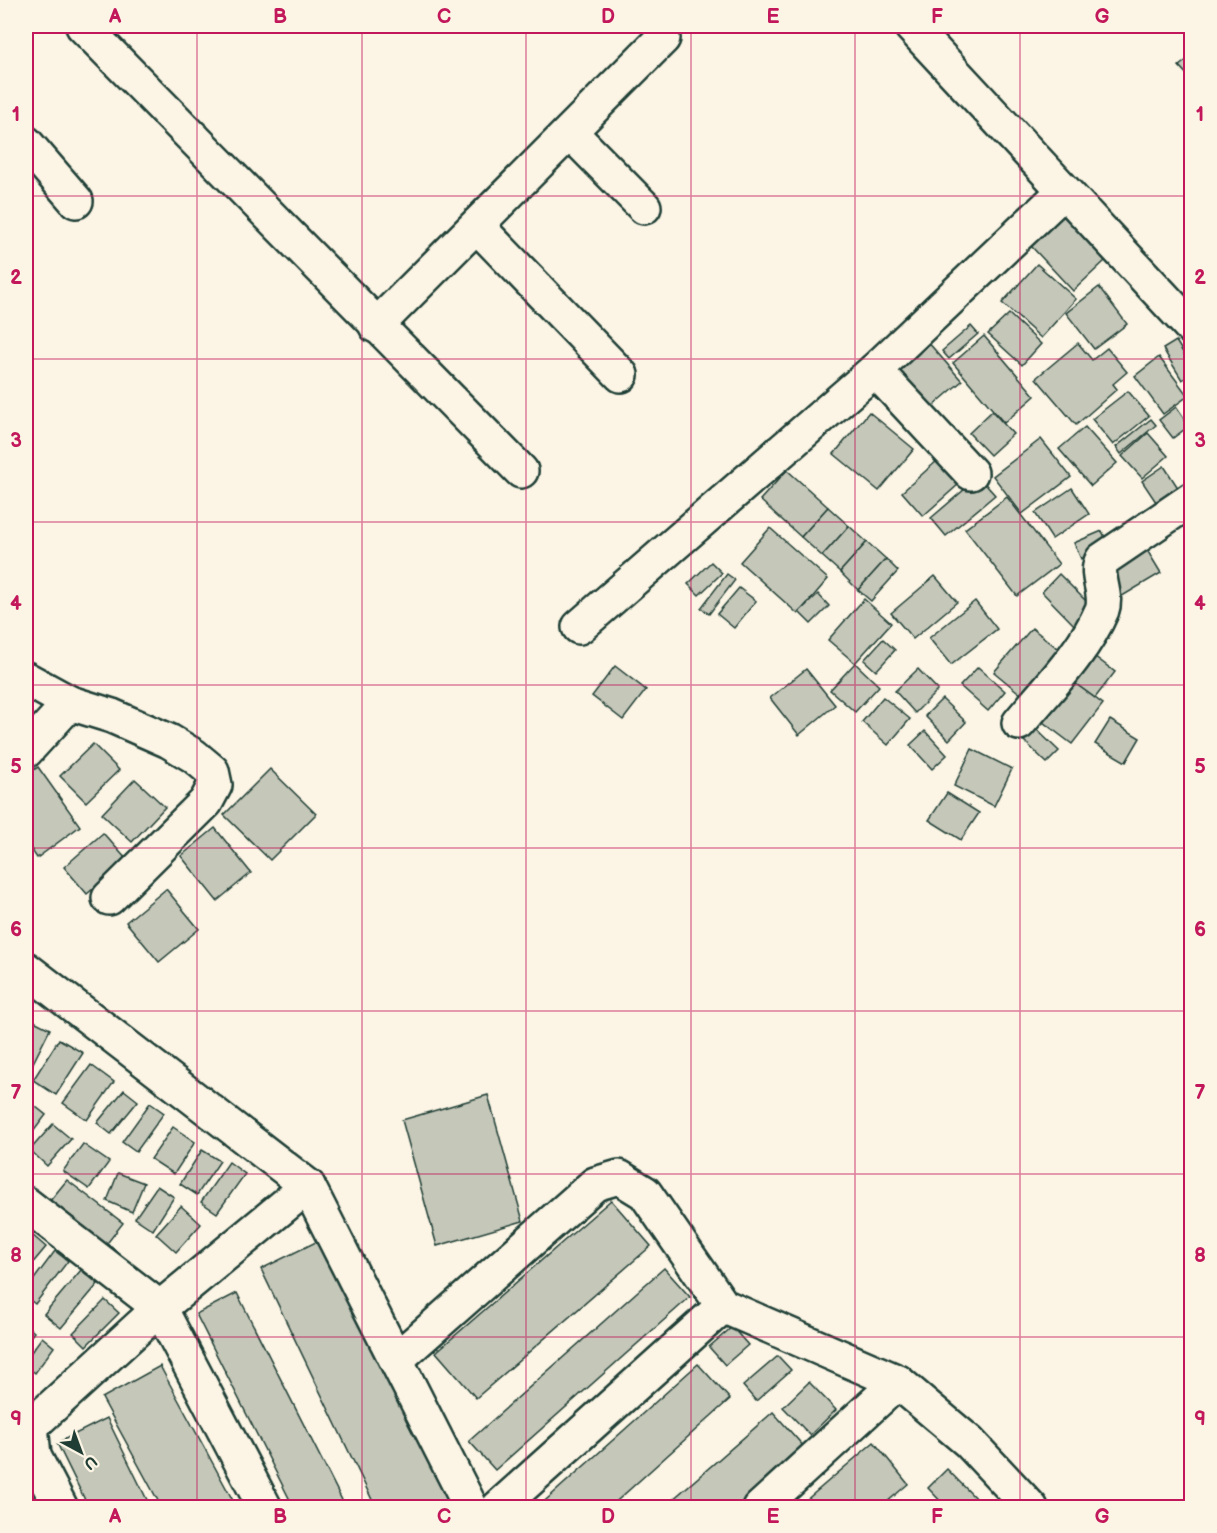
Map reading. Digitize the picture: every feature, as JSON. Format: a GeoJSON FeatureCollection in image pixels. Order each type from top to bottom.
{"type":"FeatureCollection","features":[{"type":"Feature","properties":{"kind":"street"},"geometry":{"type":"LineString","coordinates":[[83,26],[521,471]]}},
{"type":"Feature","properties":{"kind":"street"},"geometry":{"type":"LineString","coordinates":[[911,26],[1191,328]]}},
{"type":"Feature","properties":{"kind":"street"},"geometry":{"type":"LineString","coordinates":[[376,326],[663,38]]}},
{"type":"Feature","properties":{"kind":"street"},"geometry":{"type":"LineString","coordinates":[[570,132],[644,207]]}},
{"type":"Feature","properties":{"kind":"street"},"geometry":{"type":"LineString","coordinates":[[26,143],[76,201]]}},
{"type":"Feature","properties":{"kind":"street"},"geometry":{"type":"LineString","coordinates":[[579,627],[875,370],[1063,192]]}},
{"type":"Feature","properties":{"kind":"street"},"geometry":{"type":"LineString","coordinates":[[477,226],[621,375]]}},
{"type":"Feature","properties":{"kind":"street"},"geometry":{"type":"LineString","coordinates":[[875,370],[971,473]]}},
{"type":"Feature","properties":{"kind":"street"},"geometry":{"type":"LineString","coordinates":[[1019,723],[1070,660],[1097,619],[1104,600],[1099,565],[1102,560],[1191,499]]}},
{"type":"Feature","properties":{"kind":"street"},"geometry":{"type":"LineString","coordinates":[[26,679],[70,704],[112,716],[169,741],[194,756],[212,771],[215,785],[206,802],[108,898]]}},
{"type":"Feature","properties":{"kind":"street"},"geometry":{"type":"LineString","coordinates":[[26,751],[70,704]]}},
{"type":"Feature","properties":{"kind":"street"},"geometry":{"type":"LineString","coordinates":[[26,969],[308,1186],[471,1508]]}},
{"type":"Feature","properties":{"kind":"street"},"geometry":{"type":"LineString","coordinates":[[397,1359],[595,1184],[619,1177],[645,1193],[723,1306],[898,1382],[969,1442],[1027,1506]]}},
{"type":"Feature","properties":{"kind":"street"},"geometry":{"type":"LineString","coordinates":[[61,1508],[29,1442],[160,1308],[308,1186]]}},
{"type":"Feature","properties":{"kind":"street"},"geometry":{"type":"LineString","coordinates":[[26,1204],[160,1308],[265,1508]]}},
{"type":"Feature","properties":{"kind":"street"},"geometry":{"type":"LineString","coordinates":[[498,1508],[723,1306]]}},
{"type":"Feature","properties":{"kind":"street"},"geometry":{"type":"LineString","coordinates":[[760,1508],[898,1382]]}},
{"type":"Feature","properties":{"kind":"building"},"geometry":{"type":"Polygon","coordinates":[[[1192,56],[1192,80],[1179,66],[1192,56]]]}},
{"type":"Feature","properties":{"kind":"building"},"geometry":{"type":"Polygon","coordinates":[[[1063,215],[1106,260],[1073,291],[1031,246],[1063,215]]]}},
{"type":"Feature","properties":{"kind":"building"},"geometry":{"type":"Polygon","coordinates":[[[1037,264],[1076,299],[1041,338],[1002,303],[1037,264]]]}},
{"type":"Feature","properties":{"kind":"building"},"geometry":{"type":"Polygon","coordinates":[[[1099,287],[1127,324],[1094,349],[1066,313],[1099,287]]]}},
{"type":"Feature","properties":{"kind":"building"},"geometry":{"type":"Polygon","coordinates":[[[1009,314],[1041,344],[1022,365],[988,334],[1009,314]]]}},
{"type":"Feature","properties":{"kind":"building"},"geometry":{"type":"Polygon","coordinates":[[[971,326],[978,334],[949,359],[942,351],[971,326]]]}},
{"type":"Feature","properties":{"kind":"building"},"geometry":{"type":"Polygon","coordinates":[[[984,336],[1035,396],[1004,423],[953,363],[984,336]]]}},
{"type":"Feature","properties":{"kind":"building"},"geometry":{"type":"Polygon","coordinates":[[[927,341],[962,381],[927,411],[892,372],[927,341]]]}},
{"type":"Feature","properties":{"kind":"building"},"geometry":{"type":"Polygon","coordinates":[[[1176,341],[1192,367],[1192,374],[1182,380],[1163,349],[1176,341]]]}},
{"type":"Feature","properties":{"kind":"building"},"geometry":{"type":"Polygon","coordinates":[[[1078,343],[1092,360],[1107,348],[1127,372],[1113,384],[1117,389],[1076,425],[1036,378],[1078,343]]]}},
{"type":"Feature","properties":{"kind":"building"},"geometry":{"type":"Polygon","coordinates":[[[1159,357],[1188,396],[1163,414],[1135,376],[1159,357]]]}},
{"type":"Feature","properties":{"kind":"building"},"geometry":{"type":"Polygon","coordinates":[[[1128,391],[1149,416],[1113,445],[1092,419],[1128,391]]]}},
{"type":"Feature","properties":{"kind":"building"},"geometry":{"type":"Polygon","coordinates":[[[1176,407],[1189,426],[1173,438],[1159,420],[1176,407]]]}},
{"type":"Feature","properties":{"kind":"building"},"geometry":{"type":"Polygon","coordinates":[[[992,411],[1013,434],[990,455],[969,433],[992,411]]]}},
{"type":"Feature","properties":{"kind":"building"},"geometry":{"type":"Polygon","coordinates":[[[869,412],[914,449],[879,491],[834,454],[869,412]]]}},
{"type":"Feature","properties":{"kind":"building"},"geometry":{"type":"Polygon","coordinates":[[[1151,419],[1156,425],[1121,454],[1116,447],[1151,419]]]}},
{"type":"Feature","properties":{"kind":"building"},"geometry":{"type":"Polygon","coordinates":[[[1085,427],[1117,463],[1091,486],[1059,449],[1085,427]]]}},
{"type":"Feature","properties":{"kind":"building"},"geometry":{"type":"Polygon","coordinates":[[[1148,433],[1168,456],[1142,478],[1122,456],[1148,433]]]}},
{"type":"Feature","properties":{"kind":"building"},"geometry":{"type":"Polygon","coordinates":[[[1041,439],[1071,477],[1022,514],[993,476],[1041,439]]]}},
{"type":"Feature","properties":{"kind":"building"},"geometry":{"type":"Polygon","coordinates":[[[938,460],[959,484],[923,516],[902,492],[938,460]]]}},
{"type":"Feature","properties":{"kind":"building"},"geometry":{"type":"Polygon","coordinates":[[[1164,466],[1184,497],[1162,511],[1142,481],[1164,466]]]}},
{"type":"Feature","properties":{"kind":"building"},"geometry":{"type":"Polygon","coordinates":[[[787,470],[828,507],[801,537],[760,500],[787,470]]]}},
{"type":"Feature","properties":{"kind":"building"},"geometry":{"type":"Polygon","coordinates":[[[979,477],[995,495],[946,536],[931,518],[979,477]]]}},
{"type":"Feature","properties":{"kind":"building"},"geometry":{"type":"Polygon","coordinates":[[[1072,488],[1089,514],[1052,539],[1035,513],[1072,488]]]}},
{"type":"Feature","properties":{"kind":"building"},"geometry":{"type":"Polygon","coordinates":[[[1007,497],[1059,564],[1017,596],[965,529],[1007,497]]]}},
{"type":"Feature","properties":{"kind":"building"},"geometry":{"type":"Polygon","coordinates":[[[828,507],[849,526],[822,556],[801,537],[828,507]]]}},
{"type":"Feature","properties":{"kind":"building"},"geometry":{"type":"Polygon","coordinates":[[[849,526],[867,542],[840,572],[822,556],[849,526]]]}},
{"type":"Feature","properties":{"kind":"building"},"geometry":{"type":"Polygon","coordinates":[[[770,528],[828,579],[798,614],[740,562],[770,528]]]}},
{"type":"Feature","properties":{"kind":"building"},"geometry":{"type":"Polygon","coordinates":[[[1102,531],[1109,546],[1081,559],[1074,543],[1102,531]]]}},
{"type":"Feature","properties":{"kind":"building"},"geometry":{"type":"Polygon","coordinates":[[[867,542],[886,559],[858,590],[840,572],[867,542]]]}},
{"type":"Feature","properties":{"kind":"building"},"geometry":{"type":"Polygon","coordinates":[[[1147,550],[1161,573],[1119,598],[1106,575],[1147,550]]]}},
{"type":"Feature","properties":{"kind":"building"},"geometry":{"type":"Polygon","coordinates":[[[886,559],[898,571],[871,601],[858,590],[886,559]]]}},
{"type":"Feature","properties":{"kind":"building"},"geometry":{"type":"Polygon","coordinates":[[[711,562],[722,573],[699,595],[688,584],[711,562]]]}},
{"type":"Feature","properties":{"kind":"building"},"geometry":{"type":"Polygon","coordinates":[[[727,574],[735,580],[709,614],[701,608],[727,574]]]}},
{"type":"Feature","properties":{"kind":"building"},"geometry":{"type":"Polygon","coordinates":[[[1059,574],[1094,609],[1076,627],[1042,592],[1059,574]]]}},
{"type":"Feature","properties":{"kind":"building"},"geometry":{"type":"Polygon","coordinates":[[[935,576],[957,602],[913,639],[891,613],[935,576]]]}},
{"type":"Feature","properties":{"kind":"building"},"geometry":{"type":"Polygon","coordinates":[[[739,588],[756,601],[734,628],[717,614],[739,588]]]}},
{"type":"Feature","properties":{"kind":"building"},"geometry":{"type":"Polygon","coordinates":[[[818,594],[829,606],[811,624],[799,612],[818,594]]]}},
{"type":"Feature","properties":{"kind":"building"},"geometry":{"type":"Polygon","coordinates":[[[864,599],[891,623],[855,663],[828,640],[864,599]]]}},
{"type":"Feature","properties":{"kind":"building"},"geometry":{"type":"Polygon","coordinates":[[[975,601],[997,629],[951,665],[929,638],[975,601]]]}},
{"type":"Feature","properties":{"kind":"building"},"geometry":{"type":"Polygon","coordinates":[[[1032,628],[1061,651],[1023,696],[994,672],[1032,628]]]}},
{"type":"Feature","properties":{"kind":"building"},"geometry":{"type":"Polygon","coordinates":[[[883,639],[895,650],[876,671],[864,660],[883,639]]]}},
{"type":"Feature","properties":{"kind":"building"},"geometry":{"type":"Polygon","coordinates":[[[1090,653],[1115,672],[1095,698],[1069,679],[1090,653]]]}},
{"type":"Feature","properties":{"kind":"building"},"geometry":{"type":"Polygon","coordinates":[[[855,663],[879,686],[855,712],[830,690],[855,663]]]}},
{"type":"Feature","properties":{"kind":"building"},"geometry":{"type":"Polygon","coordinates":[[[615,666],[646,690],[623,720],[592,696],[615,666]]]}},
{"type":"Feature","properties":{"kind":"building"},"geometry":{"type":"Polygon","coordinates":[[[978,667],[1005,691],[988,711],[960,686],[978,667]]]}},
{"type":"Feature","properties":{"kind":"building"},"geometry":{"type":"Polygon","coordinates":[[[806,669],[835,705],[799,735],[770,698],[806,669]]]}},
{"type":"Feature","properties":{"kind":"building"},"geometry":{"type":"Polygon","coordinates":[[[918,669],[938,690],[915,713],[895,691],[918,669]]]}},
{"type":"Feature","properties":{"kind":"building"},"geometry":{"type":"Polygon","coordinates":[[[1069,679],[1103,704],[1072,744],[1039,719],[1069,679]]]}},
{"type":"Feature","properties":{"kind":"building"},"geometry":{"type":"Polygon","coordinates":[[[883,697],[910,719],[888,745],[862,722],[883,697]]]}},
{"type":"Feature","properties":{"kind":"building"},"geometry":{"type":"Polygon","coordinates":[[[942,699],[966,722],[949,740],[925,716],[942,699]]]}},
{"type":"Feature","properties":{"kind":"building"},"geometry":{"type":"Polygon","coordinates":[[[1110,720],[1140,738],[1126,762],[1095,744],[1110,720]]]}},
{"type":"Feature","properties":{"kind":"building"},"geometry":{"type":"Polygon","coordinates":[[[1036,729],[1059,751],[1047,763],[1024,741],[1036,729]]]}},
{"type":"Feature","properties":{"kind":"building"},"geometry":{"type":"Polygon","coordinates":[[[925,731],[947,755],[932,769],[910,745],[925,731]]]}},
{"type":"Feature","properties":{"kind":"building"},"geometry":{"type":"Polygon","coordinates":[[[93,744],[119,770],[86,802],[60,776],[93,744]]]}},
{"type":"Feature","properties":{"kind":"building"},"geometry":{"type":"Polygon","coordinates":[[[972,749],[1012,769],[994,806],[954,786],[972,749]]]}},
{"type":"Feature","properties":{"kind":"building"},"geometry":{"type":"Polygon","coordinates":[[[38,767],[80,826],[37,858],[26,842],[26,776],[38,767]]]}},
{"type":"Feature","properties":{"kind":"building"},"geometry":{"type":"Polygon","coordinates":[[[270,769],[316,814],[270,860],[224,815],[270,769]]]}},
{"type":"Feature","properties":{"kind":"building"},"geometry":{"type":"Polygon","coordinates":[[[135,779],[165,807],[132,842],[102,814],[135,779]]]}},
{"type":"Feature","properties":{"kind":"building"},"geometry":{"type":"Polygon","coordinates":[[[947,793],[979,813],[961,840],[929,820],[947,793]]]}},
{"type":"Feature","properties":{"kind":"building"},"geometry":{"type":"Polygon","coordinates":[[[215,828],[251,873],[217,901],[181,856],[215,828]]]}},
{"type":"Feature","properties":{"kind":"building"},"geometry":{"type":"Polygon","coordinates":[[[103,833],[127,860],[87,894],[64,867],[103,833]]]}},
{"type":"Feature","properties":{"kind":"building"},"geometry":{"type":"Polygon","coordinates":[[[166,889],[199,929],[159,962],[126,922],[166,889]]]}},
{"type":"Feature","properties":{"kind":"building"},"geometry":{"type":"Polygon","coordinates":[[[34,1021],[50,1029],[30,1069],[26,1067],[26,1037],[34,1021]]]}},
{"type":"Feature","properties":{"kind":"building"},"geometry":{"type":"Polygon","coordinates":[[[59,1039],[83,1053],[56,1095],[33,1080],[59,1039]]]}},
{"type":"Feature","properties":{"kind":"building"},"geometry":{"type":"Polygon","coordinates":[[[91,1065],[114,1082],[87,1120],[63,1103],[91,1065]]]}},
{"type":"Feature","properties":{"kind":"building"},"geometry":{"type":"Polygon","coordinates":[[[124,1090],[138,1101],[111,1134],[97,1123],[124,1090]]]}},
{"type":"Feature","properties":{"kind":"building"},"geometry":{"type":"Polygon","coordinates":[[[488,1095],[523,1221],[437,1246],[402,1120],[488,1095]]]}},
{"type":"Feature","properties":{"kind":"building"},"geometry":{"type":"Polygon","coordinates":[[[26,1099],[46,1115],[26,1141],[26,1099]]]}},
{"type":"Feature","properties":{"kind":"building"},"geometry":{"type":"Polygon","coordinates":[[[150,1103],[164,1113],[136,1152],[122,1142],[150,1103]]]}},
{"type":"Feature","properties":{"kind":"building"},"geometry":{"type":"Polygon","coordinates":[[[53,1124],[71,1139],[47,1166],[30,1150],[53,1124]]]}},
{"type":"Feature","properties":{"kind":"building"},"geometry":{"type":"Polygon","coordinates":[[[173,1127],[195,1142],[174,1174],[151,1159],[173,1127]]]}},
{"type":"Feature","properties":{"kind":"building"},"geometry":{"type":"Polygon","coordinates":[[[83,1144],[109,1162],[89,1189],[63,1171],[83,1144]]]}},
{"type":"Feature","properties":{"kind":"building"},"geometry":{"type":"Polygon","coordinates":[[[202,1150],[220,1161],[197,1195],[180,1184],[202,1150]]]}},
{"type":"Feature","properties":{"kind":"building"},"geometry":{"type":"Polygon","coordinates":[[[229,1162],[245,1174],[217,1213],[201,1202],[229,1162]]]}},
{"type":"Feature","properties":{"kind":"building"},"geometry":{"type":"Polygon","coordinates":[[[118,1173],[144,1183],[132,1212],[107,1201],[118,1173]]]}},
{"type":"Feature","properties":{"kind":"building"},"geometry":{"type":"Polygon","coordinates":[[[67,1180],[123,1223],[105,1246],[49,1202],[67,1180]]]}},
{"type":"Feature","properties":{"kind":"building"},"geometry":{"type":"Polygon","coordinates":[[[157,1186],[174,1197],[153,1230],[135,1218],[157,1186]]]}},
{"type":"Feature","properties":{"kind":"building"},"geometry":{"type":"Polygon","coordinates":[[[611,1200],[651,1246],[476,1398],[436,1352],[611,1200]]]}},
{"type":"Feature","properties":{"kind":"building"},"geometry":{"type":"Polygon","coordinates":[[[181,1206],[201,1224],[176,1252],[156,1234],[181,1206]]]}},
{"type":"Feature","properties":{"kind":"building"},"geometry":{"type":"Polygon","coordinates":[[[31,1234],[46,1247],[26,1271],[26,1241],[31,1234]]]}},
{"type":"Feature","properties":{"kind":"building"},"geometry":{"type":"Polygon","coordinates":[[[326,1237],[456,1508],[376,1508],[261,1269],[326,1237]]]}},
{"type":"Feature","properties":{"kind":"building"},"geometry":{"type":"Polygon","coordinates":[[[55,1251],[68,1261],[35,1304],[26,1297],[26,1290],[55,1251]]]}},
{"type":"Feature","properties":{"kind":"building"},"geometry":{"type":"Polygon","coordinates":[[[664,1268],[690,1297],[495,1470],[469,1441],[664,1268]]]}},
{"type":"Feature","properties":{"kind":"building"},"geometry":{"type":"Polygon","coordinates":[[[81,1270],[98,1284],[61,1328],[44,1314],[81,1270]]]}},
{"type":"Feature","properties":{"kind":"building"},"geometry":{"type":"Polygon","coordinates":[[[237,1293],[346,1508],[294,1508],[196,1314],[237,1293]]]}},
{"type":"Feature","properties":{"kind":"building"},"geometry":{"type":"Polygon","coordinates":[[[105,1300],[119,1313],[86,1346],[73,1333],[105,1300]]]}},
{"type":"Feature","properties":{"kind":"building"},"geometry":{"type":"Polygon","coordinates":[[[26,1325],[34,1332],[26,1342],[26,1325]]]}},
{"type":"Feature","properties":{"kind":"building"},"geometry":{"type":"Polygon","coordinates":[[[732,1327],[748,1345],[725,1365],[709,1347],[732,1327]]]}},
{"type":"Feature","properties":{"kind":"building"},"geometry":{"type":"Polygon","coordinates":[[[42,1337],[54,1347],[35,1373],[26,1366],[26,1359],[42,1337]]]}},
{"type":"Feature","properties":{"kind":"building"},"geometry":{"type":"Polygon","coordinates":[[[778,1356],[791,1370],[756,1401],[743,1386],[778,1356]]]}},
{"type":"Feature","properties":{"kind":"building"},"geometry":{"type":"Polygon","coordinates":[[[698,1364],[730,1399],[609,1508],[537,1508],[698,1364]]]}},
{"type":"Feature","properties":{"kind":"building"},"geometry":{"type":"Polygon","coordinates":[[[160,1366],[237,1508],[162,1508],[102,1398],[160,1366]]]}},
{"type":"Feature","properties":{"kind":"building"},"geometry":{"type":"Polygon","coordinates":[[[809,1382],[836,1410],[810,1435],[783,1407],[809,1382]]]}},
{"type":"Feature","properties":{"kind":"building"},"geometry":{"type":"Polygon","coordinates":[[[773,1412],[806,1449],[738,1508],[663,1508],[773,1412]]]}},
{"type":"Feature","properties":{"kind":"building"},"geometry":{"type":"Polygon","coordinates":[[[107,1418],[151,1508],[89,1508],[57,1443],[107,1418]]]}},
{"type":"Feature","properties":{"kind":"building"},"geometry":{"type":"Polygon","coordinates":[[[874,1442],[908,1484],[880,1508],[797,1508],[874,1442]]]}},
{"type":"Feature","properties":{"kind":"building"},"geometry":{"type":"Polygon","coordinates":[[[947,1469],[985,1508],[947,1508],[928,1488],[947,1469]]]}}]}
